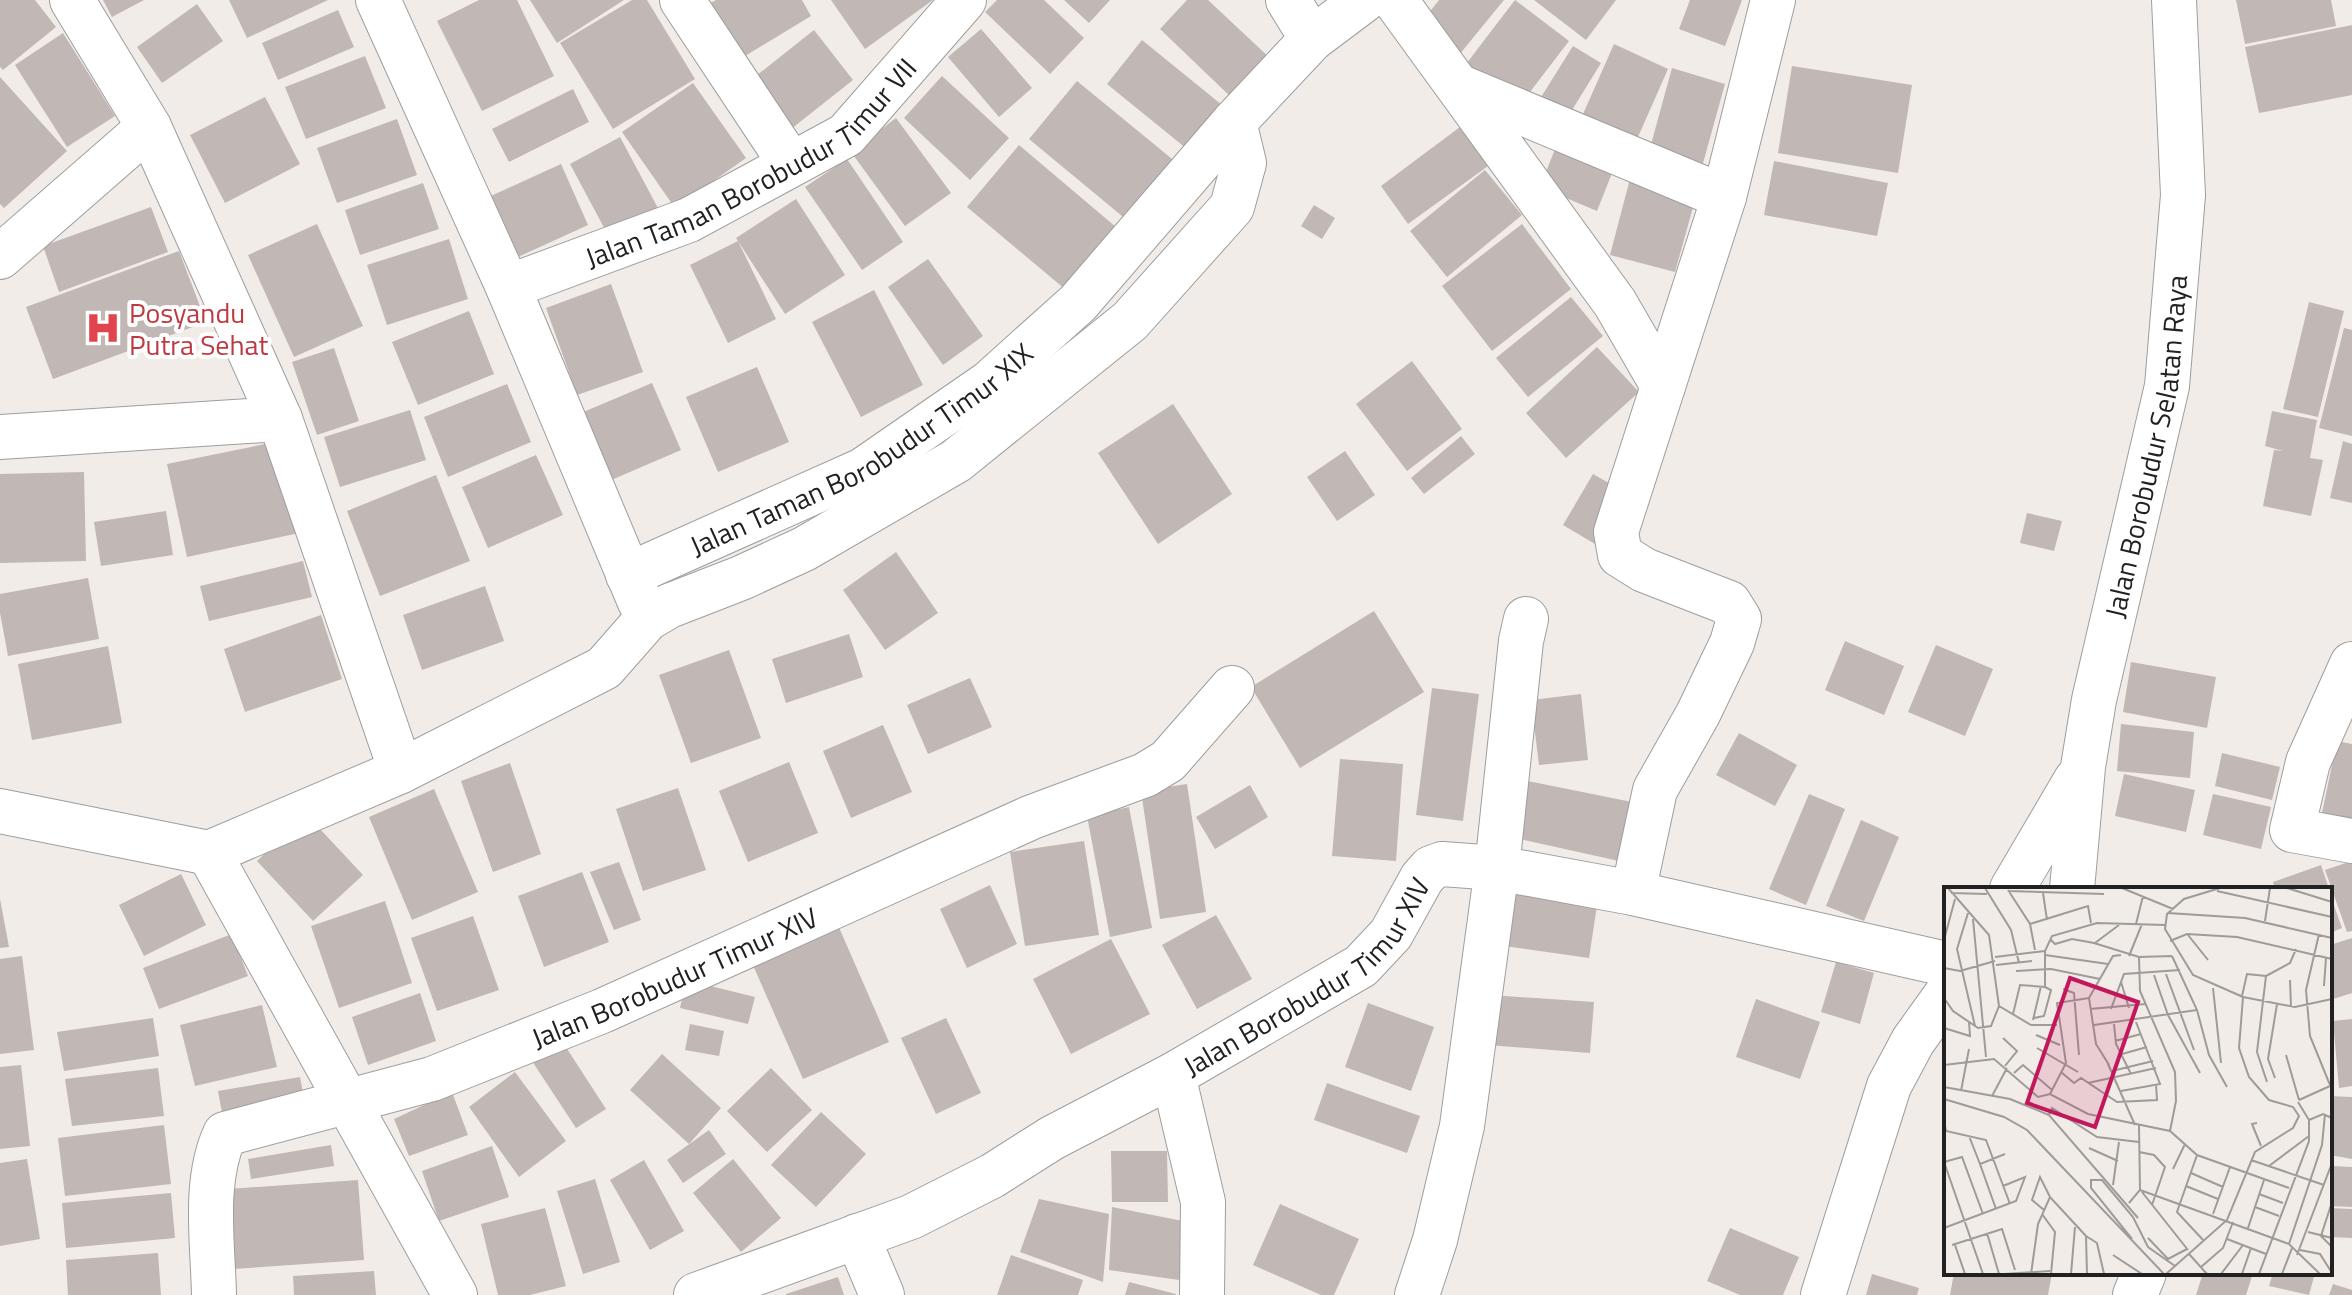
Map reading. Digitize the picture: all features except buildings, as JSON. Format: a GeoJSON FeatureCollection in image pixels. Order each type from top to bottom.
{"type":"FeatureCollection","features":[{"type":"Feature","properties":{"kind":"street"},"geometry":{"type":"LineString","coordinates":[[72,0],[149,127],[280,419],[401,771]]}},
{"type":"Feature","properties":{"kind":"street"},"geometry":{"type":"LineString","coordinates":[[378,0],[508,287],[647,619]]}},
{"type":"Feature","properties":{"kind":"street"},"geometry":{"type":"LineString","coordinates":[[682,0],[790,163]]}},
{"type":"Feature","properties":{"kind":"street","name":"Jalan Taman Borobudur Timur VII"},"geometry":{"type":"LineString","coordinates":[[508,287],[689,220],[846,135],[964,0]]}},
{"type":"Feature","properties":{"kind":"street"},"geometry":{"type":"LineString","coordinates":[[1288,0],[1312,39]]}},
{"type":"Feature","properties":{"kind":"street","name":"Jalan Taman Borobudur Timur XIX"},"geometry":{"type":"LineString","coordinates":[[628,575],[863,470],[989,383],[1078,303],[1234,122],[1312,39],[1364,0]]}},
{"type":"Feature","properties":{"kind":"street"},"geometry":{"type":"LineString","coordinates":[[1395,0],[1615,303],[1663,386]]}},
{"type":"Feature","properties":{"kind":"street"},"geometry":{"type":"LineString","coordinates":[[1633,893],[1655,790],[1698,714],[1732,643],[1739,619],[1729,603],[1644,570],[1620,555],[1616,532],[1724,197],[1773,0]]}},
{"type":"Feature","properties":{"kind":"street","name":"Jalan Borobudur Selatan Raya"},"geometry":{"type":"LineString","coordinates":[[2072,887],[2083,767],[2094,700],[2167,386],[2183,195],[2174,0]]}},
{"type":"Feature","properties":{"kind":"street"},"geometry":{"type":"LineString","coordinates":[[1458,86],[1724,197]]}},
{"type":"Feature","properties":{"kind":"street"},"geometry":{"type":"LineString","coordinates":[[0,811],[209,853],[401,771],[604,668],[647,619],[669,606],[804,549],[956,461],[1130,321],[1232,207],[1244,163],[1234,122]]}},
{"type":"Feature","properties":{"kind":"street"},"geometry":{"type":"LineString","coordinates":[[0,257],[149,127]]}},
{"type":"Feature","properties":{"kind":"street"},"geometry":{"type":"LineString","coordinates":[[0,437],[280,419]]}},
{"type":"Feature","properties":{"kind":"street"},"geometry":{"type":"LineString","coordinates":[[1417,1295],[1435,1240],[1462,1126],[1497,868],[1521,641],[1526,619]]}},
{"type":"Feature","properties":{"kind":"street"},"geometry":{"type":"LineString","coordinates":[[2352,664],[2308,762],[2292,830],[2352,841]]}},
{"type":"Feature","properties":{"kind":"street","name":"Jalan Borobudur Timur XIV"},"geometry":{"type":"LineString","coordinates":[[214,1295],[212,1189],[215,1155],[225,1134],[432,1079],[602,1011],[1032,817],[1145,775],[1168,761],[1232,688]]}},
{"type":"Feature","properties":{"kind":"street"},"geometry":{"type":"LineString","coordinates":[[2013,887],[2083,767]]}},
{"type":"Feature","properties":{"kind":"street"},"geometry":{"type":"LineString","coordinates":[[209,853],[455,1295]]}},
{"type":"Feature","properties":{"kind":"street","name":"Jalan Borobudur Timur XIV"},"geometry":{"type":"LineString","coordinates":[[696,1295],[911,1217],[992,1176],[1052,1138],[1173,1075],[1361,966],[1391,934],[1422,878],[1431,868],[1442,864],[1497,868],[1633,893],[1944,964]]}},
{"type":"Feature","properties":{"kind":"street"},"geometry":{"type":"LineString","coordinates":[[1823,1295],[1889,1086],[1913,1041],[1944,998]]}},
{"type":"Feature","properties":{"kind":"street"},"geometry":{"type":"LineString","coordinates":[[1173,1075],[1203,1202],[1202,1295]]}},
{"type":"Feature","properties":{"kind":"street"},"geometry":{"type":"LineString","coordinates":[[857,1236],[882,1295]]}},
{"type":"Feature","properties":{"kind":"street"},"geometry":{"type":"LineString","coordinates":[[2135,1295],[2143,1275]]}},
{"type":"Feature","properties":{"kind":"place","name":"Posyandu Putra Sehat"},"geometry":{"type":"Point","coordinates":[103,328]}}]}
